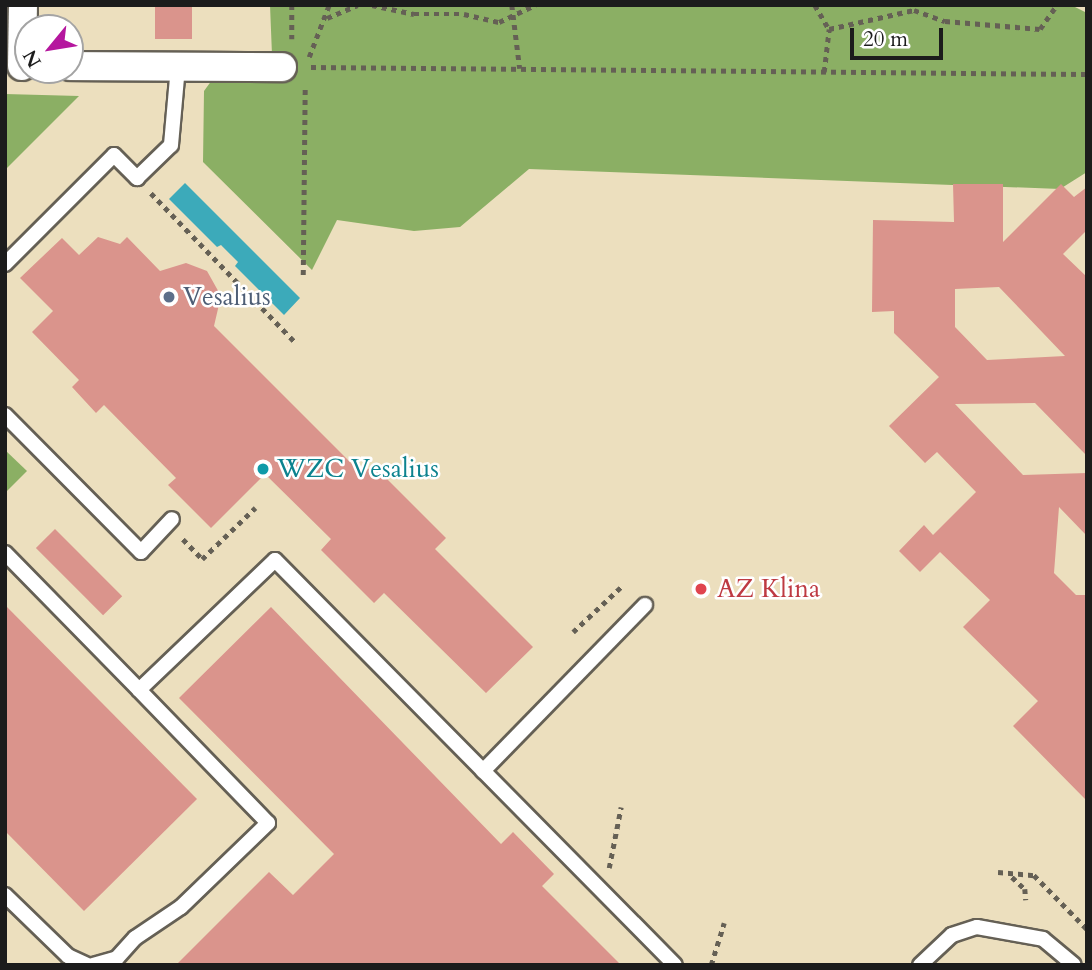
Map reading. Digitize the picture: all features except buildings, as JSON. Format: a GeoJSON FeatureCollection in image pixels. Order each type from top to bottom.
{"type":"FeatureCollection","features":[{"type":"Feature","properties":{"kind":"street"},"geometry":{"type":"LineString","coordinates":[[84,66],[296,66]]}},
{"type":"Feature","properties":{"kind":"lane"},"geometry":{"type":"LineString","coordinates":[[5,264],[114,155],[137,178],[171,145],[178,66]]}},
{"type":"Feature","properties":{"kind":"lane"},"geometry":{"type":"LineString","coordinates":[[5,415],[141,552],[170,521]]}},
{"type":"Feature","properties":{"kind":"lane"},"geometry":{"type":"LineString","coordinates":[[5,553],[268,823],[181,907],[135,938],[117,958],[93,965]]}},
{"type":"Feature","properties":{"kind":"lane"},"geometry":{"type":"LineString","coordinates":[[139,690],[275,560],[675,965]]}},
{"type":"Feature","properties":{"kind":"lane"},"geometry":{"type":"LineString","coordinates":[[483,771],[645,605]]}},
{"type":"Feature","properties":{"kind":"lane"},"geometry":{"type":"LineString","coordinates":[[5,895],[68,956],[87,965]]}},
{"type":"Feature","properties":{"kind":"lane"},"geometry":{"type":"LineString","coordinates":[[920,965],[952,935],[976,927],[1043,939],[1074,965]]}},
{"type":"Feature","properties":{"kind":"path"},"geometry":{"type":"LineString","coordinates":[[292,5],[303,275]]}},
{"type":"Feature","properties":{"kind":"path"},"geometry":{"type":"LineString","coordinates":[[296,66],[326,18],[329,5]]}},
{"type":"Feature","properties":{"kind":"path"},"geometry":{"type":"LineString","coordinates":[[326,18],[358,5]]}},
{"type":"Feature","properties":{"kind":"path"},"geometry":{"type":"LineString","coordinates":[[372,5],[414,14],[464,14],[499,22],[517,17],[535,5]]}},
{"type":"Feature","properties":{"kind":"path"},"geometry":{"type":"LineString","coordinates":[[512,5],[517,17],[520,69]]}},
{"type":"Feature","properties":{"kind":"path"},"geometry":{"type":"LineString","coordinates":[[815,5],[829,29],[824,72]]}},
{"type":"Feature","properties":{"kind":"path"},"geometry":{"type":"LineString","coordinates":[[829,29],[914,10],[945,21],[1040,29],[1057,5]]}},
{"type":"Feature","properties":{"kind":"path"},"geometry":{"type":"LineString","coordinates":[[296,66],[1087,74]]}},
{"type":"Feature","properties":{"kind":"path"},"geometry":{"type":"LineString","coordinates":[[137,178],[294,341]]}},
{"type":"Feature","properties":{"kind":"path"},"geometry":{"type":"LineString","coordinates":[[170,521],[202,559],[255,508]]}},
{"type":"Feature","properties":{"kind":"path"},"geometry":{"type":"LineString","coordinates":[[573,632],[621,587]]}},
{"type":"Feature","properties":{"kind":"path"},"geometry":{"type":"LineString","coordinates":[[603,894],[621,807]]}},
{"type":"Feature","properties":{"kind":"path"},"geometry":{"type":"LineString","coordinates":[[998,872],[1011,876],[1034,875],[1087,929]]}},
{"type":"Feature","properties":{"kind":"path"},"geometry":{"type":"LineString","coordinates":[[1011,876],[1025,889],[1026,900]]}},
{"type":"Feature","properties":{"kind":"path"},"geometry":{"type":"LineString","coordinates":[[711,965],[724,923]]}},
{"type":"Feature","properties":{"kind":"green space"},"geometry":{"type":"Polygon","coordinates":[[[270,5],[1071,5],[1087,13],[1087,172],[1060,189],[529,169],[460,227],[414,231],[337,220],[312,270],[203,162],[204,91],[212,80],[273,80],[270,5]]]}},
{"type":"Feature","properties":{"kind":"green space"},"geometry":{"type":"Polygon","coordinates":[[[5,94],[79,96],[5,170],[5,94]]]}},
{"type":"Feature","properties":{"kind":"green space"},"geometry":{"type":"Polygon","coordinates":[[[5,450],[27,471],[5,493],[5,450]]]}},
{"type":"Feature","properties":{"kind":"water"},"geometry":{"type":"Polygon","coordinates":[[[185,183],[300,298],[284,315],[235,266],[238,262],[221,245],[217,247],[169,199],[185,183]]]}},
{"type":"Feature","properties":{"kind":"place","name":"Vesalius"},"geometry":{"type":"Point","coordinates":[169,297]}},
{"type":"Feature","properties":{"kind":"place","name":"WZC Vesalius"},"geometry":{"type":"Point","coordinates":[263,469]}},
{"type":"Feature","properties":{"kind":"place","name":"AZ Klina"},"geometry":{"type":"Point","coordinates":[701,589]}}]}
